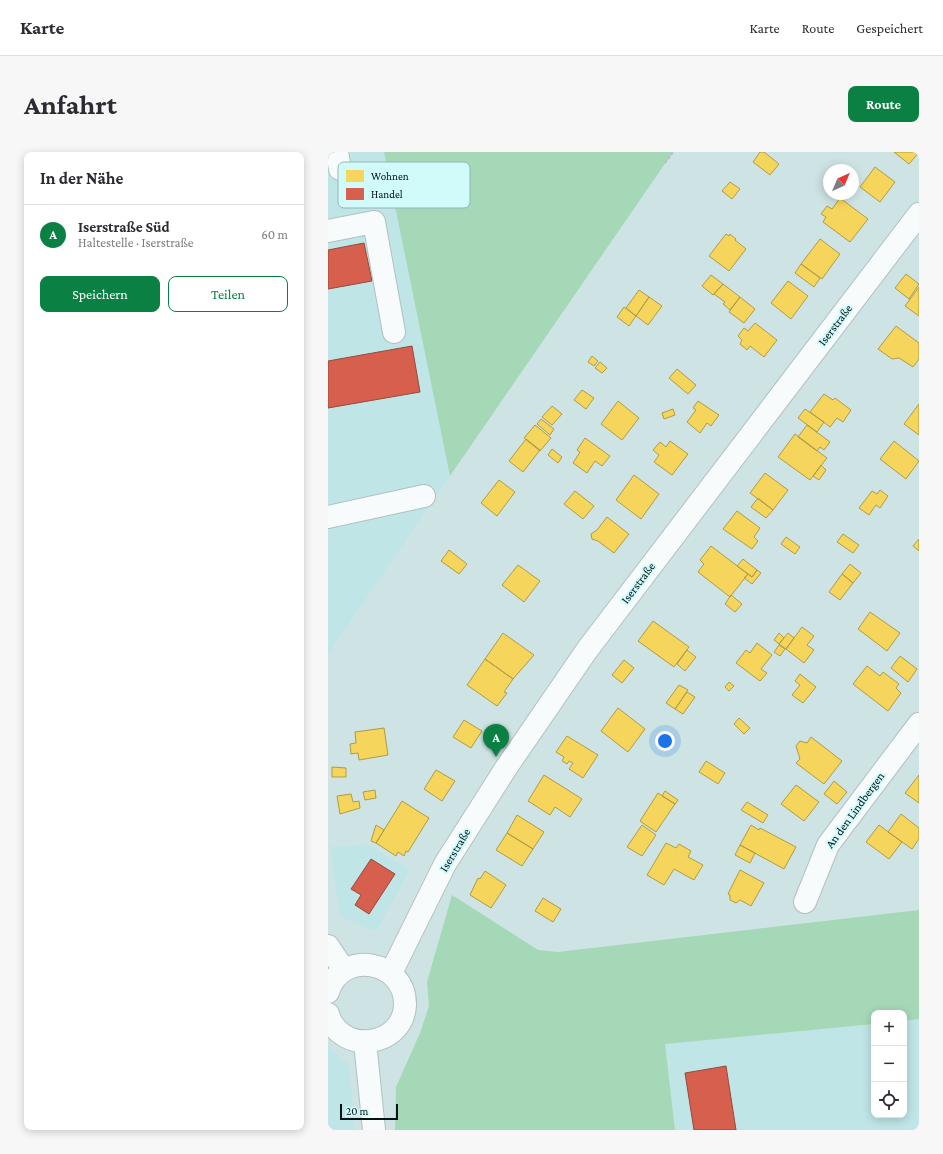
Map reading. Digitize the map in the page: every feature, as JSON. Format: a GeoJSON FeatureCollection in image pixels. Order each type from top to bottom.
{"type":"FeatureCollection","features":[{"type":"Feature","properties":{"kind":"street","name":"Iserstraße"},"geometry":{"type":"LineString","coordinates":[[391,973],[445,864],[506,768],[587,650],[919,214]]}},
{"type":"Feature","properties":{"kind":"street"},"geometry":{"type":"LineString","coordinates":[[328,231],[374,222],[394,332]]}},
{"type":"Feature","properties":{"kind":"street"},"geometry":{"type":"LineString","coordinates":[[328,517],[424,496]]}},
{"type":"Feature","properties":{"kind":"street","name":"An den Lindbergen"},"geometry":{"type":"LineString","coordinates":[[805,902],[828,845],[919,724]]}},
{"type":"Feature","properties":{"kind":"street"},"geometry":{"type":"LineString","coordinates":[[328,946],[344,970]]}},
{"type":"Feature","properties":{"kind":"street"},"geometry":{"type":"LineString","coordinates":[[328,992],[335,977],[344,970],[355,965],[368,964],[380,966],[391,973],[398,982],[403,993],[405,1005],[402,1017],[397,1027],[388,1036],[377,1041],[354,1041],[344,1036],[336,1029],[328,1014]]}},
{"type":"Feature","properties":{"kind":"street"},"geometry":{"type":"LineString","coordinates":[[366,1042],[374,1130]]}},
{"type":"Feature","properties":{"kind":"path"},"geometry":{"type":"LineString","coordinates":[[665,163],[673,152]]}},
{"type":"Feature","properties":{"kind":"shaded area"},"geometry":{"type":"Polygon","coordinates":[[[328,152],[384,152],[386,162],[338,162],[338,208],[395,208],[450,476],[328,654],[328,152]]]}},
{"type":"Feature","properties":{"kind":"shaded area"},"geometry":{"type":"Polygon","coordinates":[[[367,844],[410,870],[376,932],[340,917],[330,847],[367,844]]]}},
{"type":"Feature","properties":{"kind":"shaded area"},"geometry":{"type":"Polygon","coordinates":[[[919,1019],[919,1130],[675,1130],[665,1044],[871,1024],[871,1118],[907,1118],[907,1021],[919,1019]]]}},
{"type":"Feature","properties":{"kind":"shaded area"},"geometry":{"type":"Polygon","coordinates":[[[328,1046],[349,1065],[355,1130],[328,1130],[328,1046]]]}},
{"type":"Feature","properties":{"kind":"green space"},"geometry":{"type":"Polygon","coordinates":[[[384,152],[673,152],[450,476],[395,208],[470,208],[470,162],[386,162],[384,152]]]}},
{"type":"Feature","properties":{"kind":"green space"},"geometry":{"type":"Polygon","coordinates":[[[452,895],[538,950],[558,952],[919,910],[919,1019],[907,1021],[907,1010],[871,1010],[871,1024],[665,1044],[675,1130],[395,1130],[396,1087],[420,1033],[429,1006],[427,982],[452,895]]]}},
{"type":"Feature","properties":{"kind":"building: Wohnen"},"geometry":{"type":"Polygon","coordinates":[[[760,152],[764,152],[779,164],[770,175],[753,162],[760,152]]]}},
{"type":"Feature","properties":{"kind":"building: Wohnen"},"geometry":{"type":"Polygon","coordinates":[[[894,152],[919,152],[909,164],[894,152]]]}},
{"type":"Feature","properties":{"kind":"building: Wohnen"},"geometry":{"type":"Polygon","coordinates":[[[875,167],[895,182],[880,202],[860,187],[875,167]]]}},
{"type":"Feature","properties":{"kind":"building: Wohnen"},"geometry":{"type":"Polygon","coordinates":[[[730,182],[740,189],[732,199],[722,191],[730,182]]]}},
{"type":"Feature","properties":{"kind":"building: Wohnen"},"geometry":{"type":"Polygon","coordinates":[[[839,200],[843,200],[868,219],[850,242],[823,222],[826,217],[821,214],[827,206],[832,209],[839,200]]]}},
{"type":"Feature","properties":{"kind":"building: Wohnen"},"geometry":{"type":"Polygon","coordinates":[[[726,234],[729,236],[730,234],[746,249],[729,271],[709,256],[726,234]]]}},
{"type":"Feature","properties":{"kind":"building: Wohnen"},"geometry":{"type":"Polygon","coordinates":[[[820,239],[840,254],[822,279],[801,264],[820,239]]]}},
{"type":"Feature","properties":{"kind":"building: Wohnen"},"geometry":{"type":"Polygon","coordinates":[[[801,264],[820,278],[814,287],[795,273],[801,264]]]}},
{"type":"Feature","properties":{"kind":"building: Wohnen"},"geometry":{"type":"Polygon","coordinates":[[[906,274],[919,284],[909,299],[895,288],[906,274]]]}},
{"type":"Feature","properties":{"kind":"building: Wohnen"},"geometry":{"type":"Polygon","coordinates":[[[711,275],[723,284],[713,295],[702,286],[711,275]]]}},
{"type":"Feature","properties":{"kind":"building: Wohnen"},"geometry":{"type":"Polygon","coordinates":[[[788,281],[808,296],[791,319],[771,303],[788,281]]]}},
{"type":"Feature","properties":{"kind":"building: Wohnen"},"geometry":{"type":"Polygon","coordinates":[[[723,284],[740,297],[730,310],[723,304],[725,302],[714,294],[723,284]]]}},
{"type":"Feature","properties":{"kind":"building: Wohnen"},"geometry":{"type":"Polygon","coordinates":[[[919,287],[919,316],[905,306],[919,287]]]}},
{"type":"Feature","properties":{"kind":"building: Wohnen"},"geometry":{"type":"Polygon","coordinates":[[[639,290],[649,297],[636,316],[626,308],[639,290]]]}},
{"type":"Feature","properties":{"kind":"building: Wohnen"},"geometry":{"type":"Polygon","coordinates":[[[649,297],[662,306],[648,325],[636,316],[649,297]]]}},
{"type":"Feature","properties":{"kind":"building: Wohnen"},"geometry":{"type":"Polygon","coordinates":[[[740,297],[755,309],[744,323],[729,312],[740,297]]]}},
{"type":"Feature","properties":{"kind":"building: Wohnen"},"geometry":{"type":"Polygon","coordinates":[[[624,307],[636,316],[629,326],[617,317],[624,307]]]}},
{"type":"Feature","properties":{"kind":"building: Wohnen"},"geometry":{"type":"Polygon","coordinates":[[[755,323],[777,340],[764,357],[750,346],[747,350],[740,344],[742,340],[738,336],[744,328],[748,331],[755,323]]]}},
{"type":"Feature","properties":{"kind":"building: Wohnen"},"geometry":{"type":"Polygon","coordinates":[[[896,326],[919,343],[919,359],[913,367],[899,358],[892,359],[878,349],[896,326]]]}},
{"type":"Feature","properties":{"kind":"building: Wohnen"},"geometry":{"type":"Polygon","coordinates":[[[592,356],[598,361],[594,366],[588,362],[592,356]]]}},
{"type":"Feature","properties":{"kind":"building: Wohnen"},"geometry":{"type":"Polygon","coordinates":[[[600,362],[607,368],[602,373],[595,368],[600,362]]]}},
{"type":"Feature","properties":{"kind":"building: Wohnen"},"geometry":{"type":"Polygon","coordinates":[[[677,369],[696,385],[688,394],[669,378],[677,369]]]}},
{"type":"Feature","properties":{"kind":"building: Wohnen"},"geometry":{"type":"Polygon","coordinates":[[[582,390],[594,398],[586,409],[574,400],[582,390]]]}},
{"type":"Feature","properties":{"kind":"building: Wohnen"},"geometry":{"type":"Polygon","coordinates":[[[824,394],[833,400],[835,398],[851,410],[843,422],[837,418],[830,427],[810,412],[824,394]]]}},
{"type":"Feature","properties":{"kind":"building: Wohnen"},"geometry":{"type":"Polygon","coordinates":[[[618,401],[639,418],[622,440],[601,424],[618,401]]]}},
{"type":"Feature","properties":{"kind":"building: Wohnen"},"geometry":{"type":"Polygon","coordinates":[[[698,401],[719,415],[711,426],[707,423],[700,433],[687,422],[696,410],[693,408],[698,401]]]}},
{"type":"Feature","properties":{"kind":"building: Wohnen"},"geometry":{"type":"Polygon","coordinates":[[[919,404],[919,435],[904,424],[919,404]]]}},
{"type":"Feature","properties":{"kind":"building: Wohnen"},"geometry":{"type":"Polygon","coordinates":[[[552,406],[562,414],[552,425],[542,417],[552,406]]]}},
{"type":"Feature","properties":{"kind":"building: Wohnen"},"geometry":{"type":"Polygon","coordinates":[[[673,409],[675,415],[664,419],[662,413],[673,409]]]}},
{"type":"Feature","properties":{"kind":"building: Wohnen"},"geometry":{"type":"Polygon","coordinates":[[[805,409],[824,422],[817,432],[798,418],[805,409]]]}},
{"type":"Feature","properties":{"kind":"building: Wohnen"},"geometry":{"type":"Polygon","coordinates":[[[541,419],[554,429],[550,435],[537,424],[541,419]]]}},
{"type":"Feature","properties":{"kind":"building: Wohnen"},"geometry":{"type":"Polygon","coordinates":[[[535,425],[551,438],[540,451],[524,438],[535,425]]]}},
{"type":"Feature","properties":{"kind":"building: Wohnen"},"geometry":{"type":"Polygon","coordinates":[[[807,425],[830,442],[824,450],[820,447],[817,451],[798,437],[807,425]]]}},
{"type":"Feature","properties":{"kind":"building: Wohnen"},"geometry":{"type":"Polygon","coordinates":[[[795,434],[827,458],[810,480],[778,457],[795,434]]]}},
{"type":"Feature","properties":{"kind":"building: Wohnen"},"geometry":{"type":"Polygon","coordinates":[[[585,438],[610,456],[602,466],[595,461],[587,473],[573,463],[580,452],[577,450],[585,438]]]}},
{"type":"Feature","properties":{"kind":"building: Wohnen"},"geometry":{"type":"Polygon","coordinates":[[[526,439],[540,450],[523,472],[509,461],[526,439]]]}},
{"type":"Feature","properties":{"kind":"building: Wohnen"},"geometry":{"type":"Polygon","coordinates":[[[670,441],[688,454],[672,475],[654,462],[659,455],[653,450],[660,442],[666,447],[670,441]]]}},
{"type":"Feature","properties":{"kind":"building: Wohnen"},"geometry":{"type":"Polygon","coordinates":[[[894,441],[919,461],[906,479],[880,459],[894,441]]]}},
{"type":"Feature","properties":{"kind":"building: Wohnen"},"geometry":{"type":"Polygon","coordinates":[[[552,449],[562,457],[558,463],[548,455],[552,449]]]}},
{"type":"Feature","properties":{"kind":"building: Wohnen"},"geometry":{"type":"Polygon","coordinates":[[[821,465],[826,470],[819,480],[813,476],[821,465]]]}},
{"type":"Feature","properties":{"kind":"building: Wohnen"},"geometry":{"type":"Polygon","coordinates":[[[765,473],[788,490],[773,510],[750,493],[765,473]]]}},
{"type":"Feature","properties":{"kind":"building: Wohnen"},"geometry":{"type":"Polygon","coordinates":[[[634,475],[659,494],[641,519],[616,500],[634,475]]]}},
{"type":"Feature","properties":{"kind":"building: Wohnen"},"geometry":{"type":"Polygon","coordinates":[[[499,480],[515,492],[497,516],[481,503],[499,480]]]}},
{"type":"Feature","properties":{"kind":"building: Wohnen"},"geometry":{"type":"Polygon","coordinates":[[[880,490],[888,496],[880,508],[876,505],[869,515],[859,508],[872,491],[877,494],[880,490]]]}},
{"type":"Feature","properties":{"kind":"building: Wohnen"},"geometry":{"type":"Polygon","coordinates":[[[575,491],[594,506],[583,519],[564,504],[575,491]]]}},
{"type":"Feature","properties":{"kind":"building: Wohnen"},"geometry":{"type":"Polygon","coordinates":[[[758,498],[773,510],[766,518],[751,507],[758,498]]]}},
{"type":"Feature","properties":{"kind":"building: Wohnen"},"geometry":{"type":"Polygon","coordinates":[[[737,511],[760,528],[754,537],[758,541],[752,549],[723,529],[737,511]]]}},
{"type":"Feature","properties":{"kind":"building: Wohnen"},"geometry":{"type":"Polygon","coordinates":[[[607,517],[629,534],[614,553],[598,541],[592,539],[591,534],[597,530],[607,517]]]}},
{"type":"Feature","properties":{"kind":"building: Wohnen"},"geometry":{"type":"Polygon","coordinates":[[[843,534],[859,545],[853,553],[837,542],[843,534]]]}},
{"type":"Feature","properties":{"kind":"building: Wohnen"},"geometry":{"type":"Polygon","coordinates":[[[786,537],[800,547],[795,554],[781,544],[786,537]]]}},
{"type":"Feature","properties":{"kind":"building: Wohnen"},"geometry":{"type":"Polygon","coordinates":[[[919,539],[919,551],[913,546],[919,539]]]}},
{"type":"Feature","properties":{"kind":"building: Wohnen"},"geometry":{"type":"Polygon","coordinates":[[[711,546],[748,574],[730,597],[698,572],[704,564],[700,560],[711,546]]]}},
{"type":"Feature","properties":{"kind":"building: Wohnen"},"geometry":{"type":"Polygon","coordinates":[[[449,550],[467,564],[459,574],[441,561],[449,550]]]}},
{"type":"Feature","properties":{"kind":"building: Wohnen"},"geometry":{"type":"Polygon","coordinates":[[[743,559],[757,570],[752,577],[737,566],[743,559]]]}},
{"type":"Feature","properties":{"kind":"building: Wohnen"},"geometry":{"type":"Polygon","coordinates":[[[850,564],[861,573],[853,583],[842,574],[850,564]]]}},
{"type":"Feature","properties":{"kind":"building: Wohnen"},"geometry":{"type":"Polygon","coordinates":[[[518,565],[540,581],[524,602],[502,585],[518,565]]]}},
{"type":"Feature","properties":{"kind":"building: Wohnen"},"geometry":{"type":"Polygon","coordinates":[[[757,570],[761,573],[752,584],[744,578],[748,574],[752,577],[757,570]]]}},
{"type":"Feature","properties":{"kind":"building: Wohnen"},"geometry":{"type":"Polygon","coordinates":[[[842,574],[853,583],[840,600],[829,592],[842,574]]]}},
{"type":"Feature","properties":{"kind":"building: Wohnen"},"geometry":{"type":"Polygon","coordinates":[[[731,595],[742,604],[735,612],[725,604],[731,595]]]}},
{"type":"Feature","properties":{"kind":"building: Wohnen"},"geometry":{"type":"Polygon","coordinates":[[[870,612],[900,633],[887,651],[858,629],[870,612]]]}},
{"type":"Feature","properties":{"kind":"building: Wohnen"},"geometry":{"type":"Polygon","coordinates":[[[653,621],[689,647],[674,667],[638,641],[653,621]]]}},
{"type":"Feature","properties":{"kind":"building: Wohnen"},"geometry":{"type":"Polygon","coordinates":[[[802,627],[814,636],[807,645],[814,650],[804,663],[786,649],[802,627]]]}},
{"type":"Feature","properties":{"kind":"building: Wohnen"},"geometry":{"type":"Polygon","coordinates":[[[503,633],[534,655],[513,679],[485,659],[503,633]]]}},
{"type":"Feature","properties":{"kind":"building: Wohnen"},"geometry":{"type":"Polygon","coordinates":[[[779,633],[784,638],[779,644],[774,640],[779,633]]]}},
{"type":"Feature","properties":{"kind":"building: Wohnen"},"geometry":{"type":"Polygon","coordinates":[[[788,633],[794,638],[786,649],[779,644],[788,633]]]}},
{"type":"Feature","properties":{"kind":"building: Wohnen"},"geometry":{"type":"Polygon","coordinates":[[[757,643],[772,655],[761,669],[767,673],[760,681],[736,663],[746,650],[750,653],[757,643]]]}},
{"type":"Feature","properties":{"kind":"building: Wohnen"},"geometry":{"type":"Polygon","coordinates":[[[779,645],[785,649],[780,656],[774,652],[779,645]]]}},
{"type":"Feature","properties":{"kind":"building: Wohnen"},"geometry":{"type":"Polygon","coordinates":[[[687,650],[696,657],[685,671],[677,664],[687,650]]]}},
{"type":"Feature","properties":{"kind":"building: Wohnen"},"geometry":{"type":"Polygon","coordinates":[[[900,656],[917,669],[908,682],[891,668],[900,656]]]}},
{"type":"Feature","properties":{"kind":"building: Wohnen"},"geometry":{"type":"Polygon","coordinates":[[[485,659],[513,679],[504,692],[507,693],[497,706],[467,685],[485,659]]]}},
{"type":"Feature","properties":{"kind":"building: Wohnen"},"geometry":{"type":"Polygon","coordinates":[[[624,660],[634,668],[622,683],[612,675],[624,660]]]}},
{"type":"Feature","properties":{"kind":"building: Wohnen"},"geometry":{"type":"Polygon","coordinates":[[[867,666],[880,676],[883,672],[899,684],[896,688],[901,693],[888,711],[853,684],[867,666]]]}},
{"type":"Feature","properties":{"kind":"building: Wohnen"},"geometry":{"type":"Polygon","coordinates":[[[800,674],[816,687],[803,703],[792,695],[800,685],[795,681],[800,674]]]}},
{"type":"Feature","properties":{"kind":"building: Wohnen"},"geometry":{"type":"Polygon","coordinates":[[[729,682],[734,686],[729,691],[725,687],[729,682]]]}},
{"type":"Feature","properties":{"kind":"building: Wohnen"},"geometry":{"type":"Polygon","coordinates":[[[679,685],[688,690],[675,709],[666,703],[679,685]]]}},
{"type":"Feature","properties":{"kind":"building: Wohnen"},"geometry":{"type":"Polygon","coordinates":[[[687,692],[695,697],[683,714],[675,709],[687,692]]]}},
{"type":"Feature","properties":{"kind":"building: Wohnen"},"geometry":{"type":"Polygon","coordinates":[[[618,708],[645,729],[628,752],[601,731],[618,708]]]}},
{"type":"Feature","properties":{"kind":"building: Wohnen"},"geometry":{"type":"Polygon","coordinates":[[[739,718],[750,728],[744,734],[734,724],[739,718]]]}},
{"type":"Feature","properties":{"kind":"building: Wohnen"},"geometry":{"type":"Polygon","coordinates":[[[464,720],[482,731],[471,748],[453,737],[464,720]]]}},
{"type":"Feature","properties":{"kind":"building: Wohnen"},"geometry":{"type":"Polygon","coordinates":[[[384,728],[388,755],[359,760],[358,753],[351,754],[350,744],[356,743],[355,732],[384,728]]]}},
{"type":"Feature","properties":{"kind":"building: Wohnen"},"geometry":{"type":"Polygon","coordinates":[[[567,736],[598,755],[583,778],[569,769],[573,763],[569,761],[567,764],[562,761],[564,757],[556,752],[567,736]]]}},
{"type":"Feature","properties":{"kind":"building: Wohnen"},"geometry":{"type":"Polygon","coordinates":[[[811,737],[842,761],[824,784],[796,763],[800,759],[796,746],[800,741],[807,743],[811,737]]]}},
{"type":"Feature","properties":{"kind":"building: Wohnen"},"geometry":{"type":"Polygon","coordinates":[[[706,761],[725,773],[718,784],[699,772],[706,761]]]}},
{"type":"Feature","properties":{"kind":"building: Wohnen"},"geometry":{"type":"Polygon","coordinates":[[[332,767],[346,768],[346,777],[332,777],[332,767]]]}},
{"type":"Feature","properties":{"kind":"building: Wohnen"},"geometry":{"type":"Polygon","coordinates":[[[436,770],[455,781],[442,801],[424,789],[436,770]]]}},
{"type":"Feature","properties":{"kind":"building: Wohnen"},"geometry":{"type":"Polygon","coordinates":[[[544,775],[582,799],[570,817],[555,807],[550,815],[528,801],[544,775]]]}},
{"type":"Feature","properties":{"kind":"building: Wohnen"},"geometry":{"type":"Polygon","coordinates":[[[919,775],[919,803],[905,793],[919,775]]]}},
{"type":"Feature","properties":{"kind":"building: Wohnen"},"geometry":{"type":"Polygon","coordinates":[[[834,781],[847,792],[837,804],[824,794],[834,781]]]}},
{"type":"Feature","properties":{"kind":"building: Wohnen"},"geometry":{"type":"Polygon","coordinates":[[[796,785],[819,802],[804,821],[781,804],[796,785]]]}},
{"type":"Feature","properties":{"kind":"building: Wohnen"},"geometry":{"type":"Polygon","coordinates":[[[375,790],[376,798],[365,800],[363,792],[375,790]]]}},
{"type":"Feature","properties":{"kind":"building: Wohnen"},"geometry":{"type":"Polygon","coordinates":[[[665,791],[678,800],[675,804],[662,796],[665,791]]]}},
{"type":"Feature","properties":{"kind":"building: Wohnen"},"geometry":{"type":"Polygon","coordinates":[[[658,793],[675,804],[656,832],[640,821],[658,793]]]}},
{"type":"Feature","properties":{"kind":"building: Wohnen"},"geometry":{"type":"Polygon","coordinates":[[[351,794],[353,802],[359,801],[360,808],[340,814],[337,796],[351,794]]]}},
{"type":"Feature","properties":{"kind":"building: Wohnen"},"geometry":{"type":"Polygon","coordinates":[[[402,801],[429,818],[408,852],[406,851],[404,856],[398,852],[396,856],[376,843],[402,801]]]}},
{"type":"Feature","properties":{"kind":"building: Wohnen"},"geometry":{"type":"Polygon","coordinates":[[[747,802],[768,815],[763,823],[741,810],[747,802]]]}},
{"type":"Feature","properties":{"kind":"building: Wohnen"},"geometry":{"type":"Polygon","coordinates":[[[901,814],[919,828],[919,839],[912,849],[888,832],[901,814]]]}},
{"type":"Feature","properties":{"kind":"building: Wohnen"},"geometry":{"type":"Polygon","coordinates":[[[517,815],[544,832],[533,849],[507,833],[517,815]]]}},
{"type":"Feature","properties":{"kind":"building: Wohnen"},"geometry":{"type":"Polygon","coordinates":[[[376,825],[384,830],[376,843],[371,841],[376,825]]]}},
{"type":"Feature","properties":{"kind":"building: Wohnen"},"geometry":{"type":"Polygon","coordinates":[[[642,825],[656,835],[642,856],[627,847],[642,825]]]}},
{"type":"Feature","properties":{"kind":"building: Wohnen"},"geometry":{"type":"Polygon","coordinates":[[[751,825],[759,830],[760,828],[796,847],[784,869],[740,845],[751,825]]]}},
{"type":"Feature","properties":{"kind":"building: Wohnen"},"geometry":{"type":"Polygon","coordinates":[[[879,825],[902,842],[889,859],[866,842],[879,825]]]}},
{"type":"Feature","properties":{"kind":"building: Wohnen"},"geometry":{"type":"Polygon","coordinates":[[[507,833],[533,849],[522,866],[496,850],[507,833]]]}},
{"type":"Feature","properties":{"kind":"building: Wohnen"},"geometry":{"type":"Polygon","coordinates":[[[666,843],[676,848],[679,844],[691,851],[688,857],[703,865],[694,880],[674,869],[664,885],[647,875],[666,843]]]}},
{"type":"Feature","properties":{"kind":"building: Wohnen"},"geometry":{"type":"Polygon","coordinates":[[[740,845],[755,853],[750,863],[735,855],[740,845]]]}},
{"type":"Feature","properties":{"kind":"building: Wohnen"},"geometry":{"type":"Polygon","coordinates":[[[740,870],[764,883],[751,906],[740,900],[736,903],[730,900],[730,895],[728,894],[740,870]]]}},
{"type":"Feature","properties":{"kind":"building: Wohnen"},"geometry":{"type":"Polygon","coordinates":[[[485,871],[506,885],[491,908],[470,895],[478,878],[480,879],[485,871]]]}},
{"type":"Feature","properties":{"kind":"building: Wohnen"},"geometry":{"type":"Polygon","coordinates":[[[543,898],[561,909],[553,922],[535,911],[543,898]]]}},
{"type":"Feature","properties":{"kind":"building: Handel"},"geometry":{"type":"Polygon","coordinates":[[[364,243],[372,281],[328,289],[328,250],[364,243]]]}},
{"type":"Feature","properties":{"kind":"building: Handel"},"geometry":{"type":"Polygon","coordinates":[[[412,346],[420,392],[328,408],[328,361],[412,346]]]}},
{"type":"Feature","properties":{"kind":"building: Handel"},"geometry":{"type":"Polygon","coordinates":[[[371,859],[395,874],[369,914],[355,905],[361,895],[351,889],[371,859]]]}},
{"type":"Feature","properties":{"kind":"building: Handel"},"geometry":{"type":"Polygon","coordinates":[[[726,1066],[736,1130],[694,1130],[685,1073],[726,1066]]]}},
{"type":"Feature","properties":{"kind":"place","name":"Iserstraße Süd"},"geometry":{"type":"Point","coordinates":[496,757]}}]}
